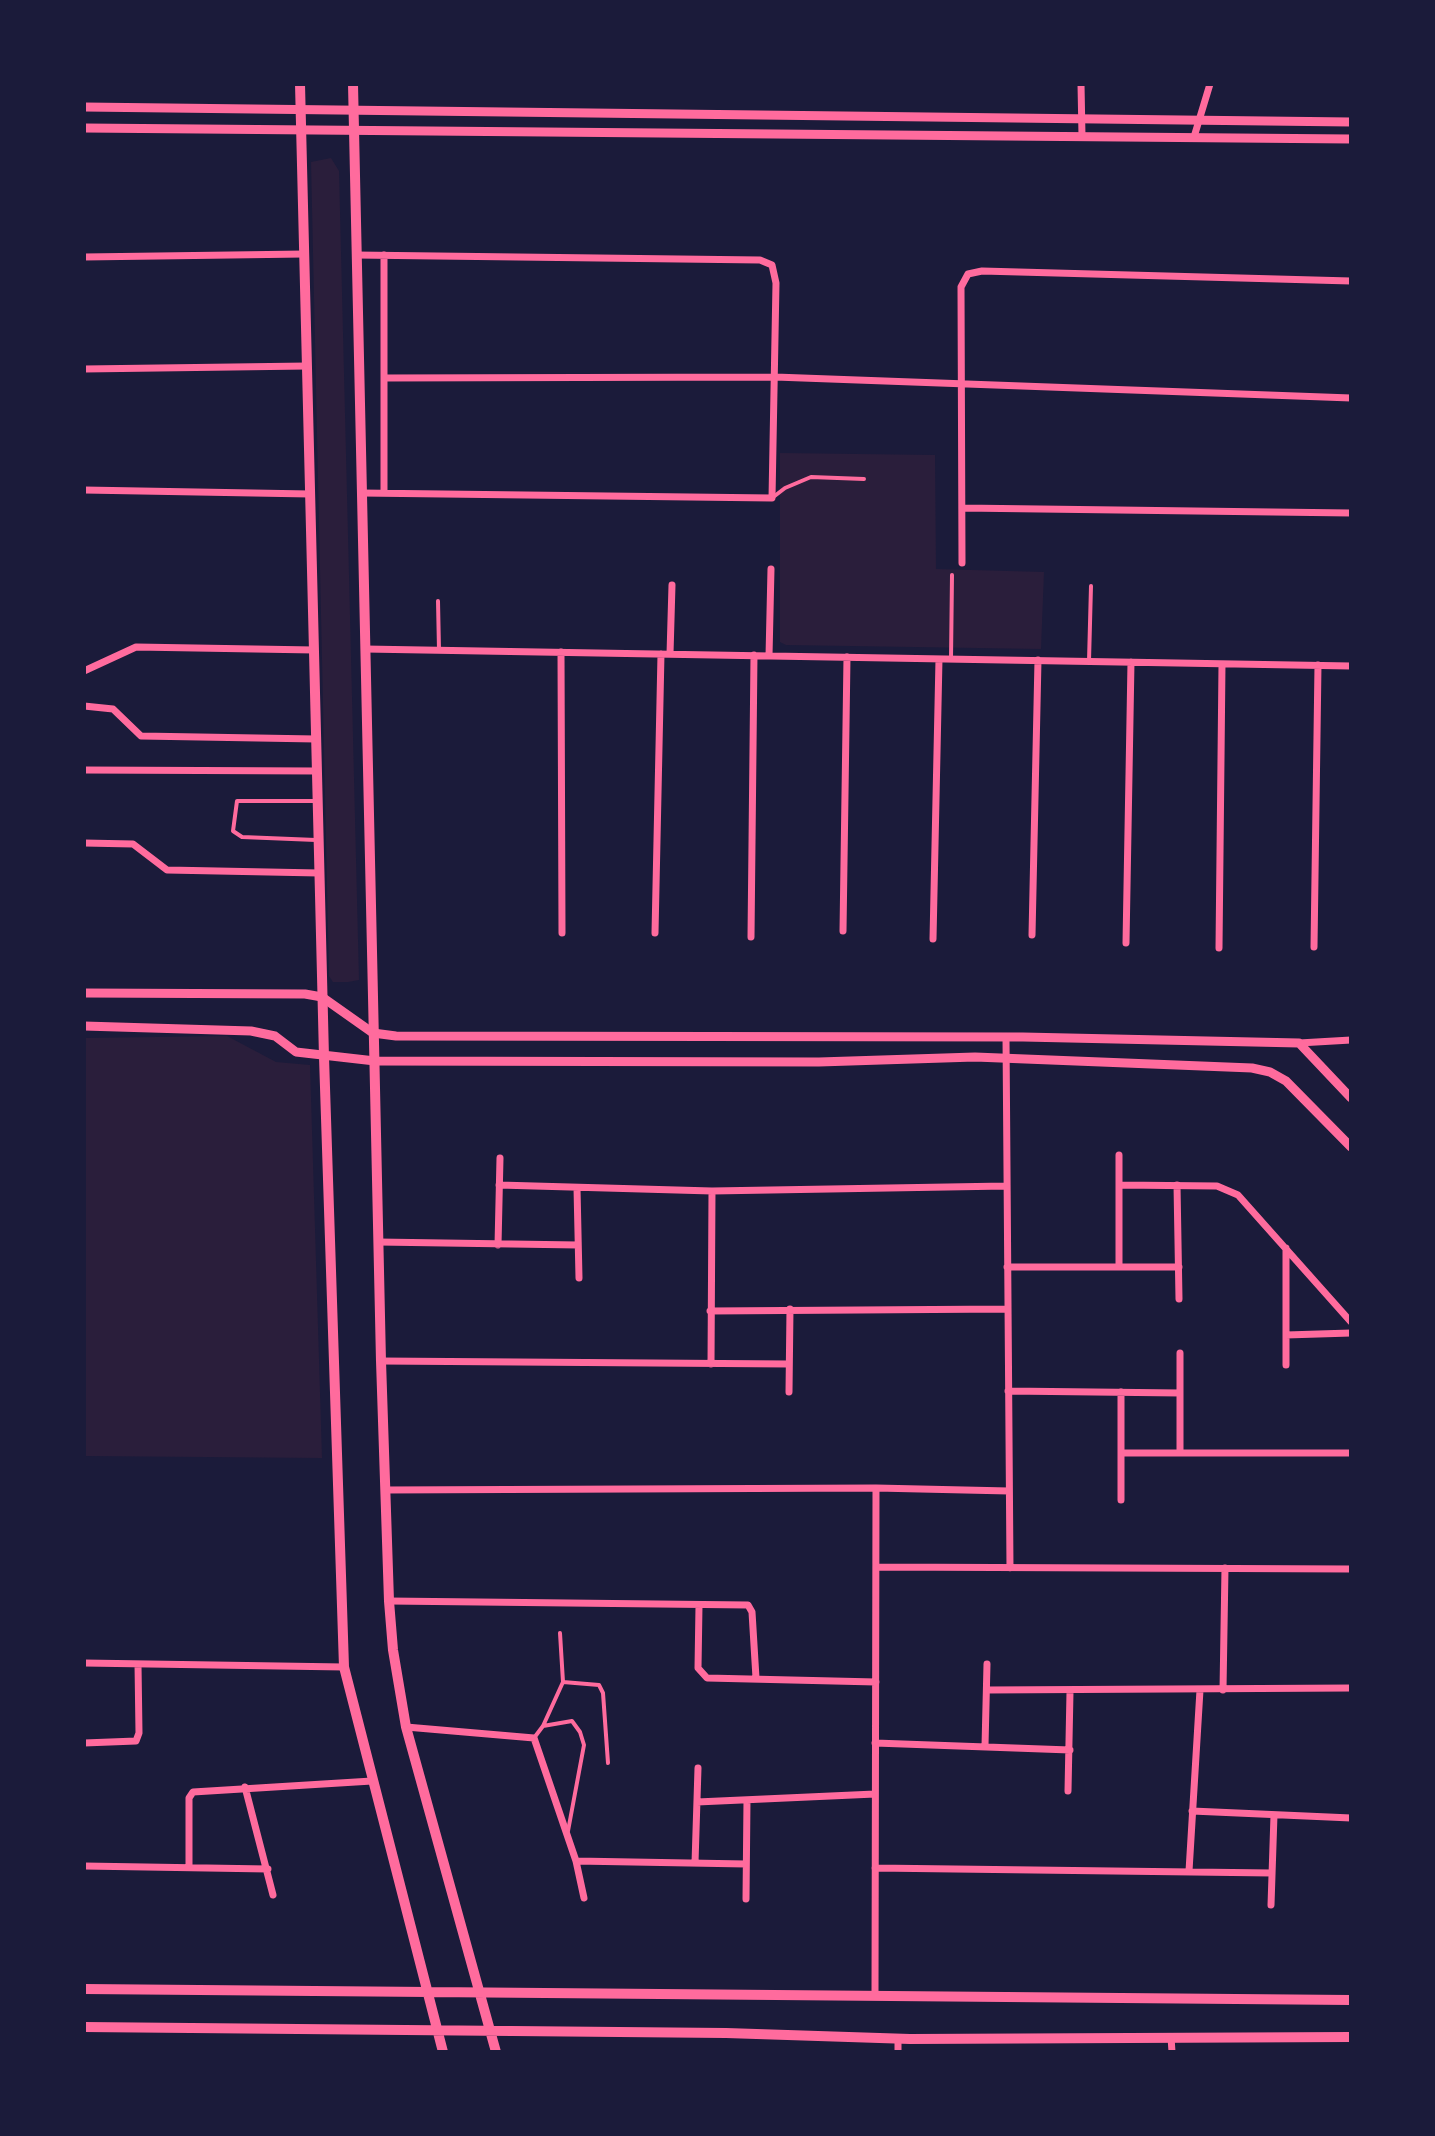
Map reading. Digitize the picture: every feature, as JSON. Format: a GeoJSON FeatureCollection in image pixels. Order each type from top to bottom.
{"type":"FeatureCollection","features":[{"type":"Feature","properties":{"kind":"main road"},"geometry":{"type":"LineString","coordinates":[[300,84],[322,997],[344,1667],[443,2052]]}},
{"type":"Feature","properties":{"kind":"main road"},"geometry":{"type":"LineString","coordinates":[[353,84],[373,1033],[389,1601],[393,1650],[406,1727],[496,2052]]}},
{"type":"Feature","properties":{"kind":"main road"},"geometry":{"type":"LineString","coordinates":[[84,1989],[430,1994],[479,1990],[1351,2000]]}},
{"type":"Feature","properties":{"kind":"main road"},"geometry":{"type":"LineString","coordinates":[[84,2027],[726,2033],[898,2038],[1351,2037]]}},
{"type":"Feature","properties":{"kind":"street"},"geometry":{"type":"LineString","coordinates":[[1081,84],[1082,136]]}},
{"type":"Feature","properties":{"kind":"street"},"geometry":{"type":"LineString","coordinates":[[1194,137],[1210,84]]}},
{"type":"Feature","properties":{"kind":"street"},"geometry":{"type":"LineString","coordinates":[[84,107],[1351,122]]}},
{"type":"Feature","properties":{"kind":"street"},"geometry":{"type":"LineString","coordinates":[[84,128],[1351,139]]}},
{"type":"Feature","properties":{"kind":"street"},"geometry":{"type":"LineString","coordinates":[[84,257],[304,254]]}},
{"type":"Feature","properties":{"kind":"street"},"geometry":{"type":"LineString","coordinates":[[356,255],[760,260],[772,265],[776,283],[772,498],[361,493]]}},
{"type":"Feature","properties":{"kind":"street"},"geometry":{"type":"LineString","coordinates":[[384,255],[384,493]]}},
{"type":"Feature","properties":{"kind":"street"},"geometry":{"type":"LineString","coordinates":[[962,563],[961,287],[968,274],[982,271],[1351,281]]}},
{"type":"Feature","properties":{"kind":"street"},"geometry":{"type":"LineString","coordinates":[[84,369],[307,366]]}},
{"type":"Feature","properties":{"kind":"street"},"geometry":{"type":"LineString","coordinates":[[384,378],[775,377],[1351,398]]}},
{"type":"Feature","properties":{"kind":"street"},"geometry":{"type":"LineString","coordinates":[[84,490],[310,494]]}},
{"type":"Feature","properties":{"kind":"street"},"geometry":{"type":"LineString","coordinates":[[962,508],[1351,513]]}},
{"type":"Feature","properties":{"kind":"street"},"geometry":{"type":"LineString","coordinates":[[769,656],[771,569]]}},
{"type":"Feature","properties":{"kind":"street"},"geometry":{"type":"LineString","coordinates":[[670,654],[672,585]]}},
{"type":"Feature","properties":{"kind":"street"},"geometry":{"type":"LineString","coordinates":[[84,671],[136,647],[314,650]]}},
{"type":"Feature","properties":{"kind":"street"},"geometry":{"type":"LineString","coordinates":[[365,649],[1351,666]]}},
{"type":"Feature","properties":{"kind":"street"},"geometry":{"type":"LineString","coordinates":[[561,652],[562,933]]}},
{"type":"Feature","properties":{"kind":"street"},"geometry":{"type":"LineString","coordinates":[[655,933],[661,654]]}},
{"type":"Feature","properties":{"kind":"street"},"geometry":{"type":"LineString","coordinates":[[751,937],[754,655]]}},
{"type":"Feature","properties":{"kind":"street"},"geometry":{"type":"LineString","coordinates":[[843,931],[847,657]]}},
{"type":"Feature","properties":{"kind":"street"},"geometry":{"type":"LineString","coordinates":[[933,939],[939,659]]}},
{"type":"Feature","properties":{"kind":"street"},"geometry":{"type":"LineString","coordinates":[[1032,935],[1038,660]]}},
{"type":"Feature","properties":{"kind":"street"},"geometry":{"type":"LineString","coordinates":[[1126,943],[1131,662]]}},
{"type":"Feature","properties":{"kind":"street"},"geometry":{"type":"LineString","coordinates":[[1219,948],[1222,664]]}},
{"type":"Feature","properties":{"kind":"street"},"geometry":{"type":"LineString","coordinates":[[1314,947],[1318,665]]}},
{"type":"Feature","properties":{"kind":"street"},"geometry":{"type":"LineString","coordinates":[[84,706],[113,709],[141,736],[316,739]]}},
{"type":"Feature","properties":{"kind":"street"},"geometry":{"type":"LineString","coordinates":[[84,770],[317,771]]}},
{"type":"Feature","properties":{"kind":"street"},"geometry":{"type":"LineString","coordinates":[[84,843],[133,844],[167,870],[319,873]]}},
{"type":"Feature","properties":{"kind":"street"},"geometry":{"type":"LineString","coordinates":[[84,993],[322,997],[373,1033],[396,1036],[1006,1037],[1299,1043],[1351,1040]]}},
{"type":"Feature","properties":{"kind":"street"},"geometry":{"type":"LineString","coordinates":[[84,1026],[216,1027],[251,1031],[275,1036],[296,1052],[375,1061],[1006,1059],[1252,1068],[1270,1072],[1286,1081],[1351,1147]]}},
{"type":"Feature","properties":{"kind":"street"},"geometry":{"type":"LineString","coordinates":[[1006,1037],[1010,1568]]}},
{"type":"Feature","properties":{"kind":"street"},"geometry":{"type":"LineString","coordinates":[[1299,1043],[1351,1098]]}},
{"type":"Feature","properties":{"kind":"street"},"geometry":{"type":"LineString","coordinates":[[1119,1155],[1119,1267]]}},
{"type":"Feature","properties":{"kind":"street"},"geometry":{"type":"LineString","coordinates":[[498,1245],[500,1158]]}},
{"type":"Feature","properties":{"kind":"street"},"geometry":{"type":"LineString","coordinates":[[499,1185],[712,1191],[1006,1186]]}},
{"type":"Feature","properties":{"kind":"street"},"geometry":{"type":"LineString","coordinates":[[1119,1185],[1217,1186],[1238,1195],[1351,1322]]}},
{"type":"Feature","properties":{"kind":"street"},"geometry":{"type":"LineString","coordinates":[[1177,1185],[1179,1299]]}},
{"type":"Feature","properties":{"kind":"street"},"geometry":{"type":"LineString","coordinates":[[577,1188],[579,1278]]}},
{"type":"Feature","properties":{"kind":"street"},"geometry":{"type":"LineString","coordinates":[[711,1364],[712,1191]]}},
{"type":"Feature","properties":{"kind":"street"},"geometry":{"type":"LineString","coordinates":[[378,1242],[578,1245]]}},
{"type":"Feature","properties":{"kind":"street"},"geometry":{"type":"LineString","coordinates":[[1286,1248],[1286,1365]]}},
{"type":"Feature","properties":{"kind":"street"},"geometry":{"type":"LineString","coordinates":[[1007,1267],[1179,1267]]}},
{"type":"Feature","properties":{"kind":"street"},"geometry":{"type":"LineString","coordinates":[[789,1392],[790,1309]]}},
{"type":"Feature","properties":{"kind":"street"},"geometry":{"type":"LineString","coordinates":[[710,1311],[1007,1309]]}},
{"type":"Feature","properties":{"kind":"street"},"geometry":{"type":"LineString","coordinates":[[1286,1335],[1351,1333]]}},
{"type":"Feature","properties":{"kind":"street"},"geometry":{"type":"LineString","coordinates":[[1180,1353],[1180,1452]]}},
{"type":"Feature","properties":{"kind":"street"},"geometry":{"type":"LineString","coordinates":[[381,1361],[789,1364]]}},
{"type":"Feature","properties":{"kind":"street"},"geometry":{"type":"LineString","coordinates":[[1008,1391],[1180,1393]]}},
{"type":"Feature","properties":{"kind":"street"},"geometry":{"type":"LineString","coordinates":[[1121,1392],[1121,1500]]}},
{"type":"Feature","properties":{"kind":"street"},"geometry":{"type":"LineString","coordinates":[[1122,1453],[1351,1453]]}},
{"type":"Feature","properties":{"kind":"street"},"geometry":{"type":"LineString","coordinates":[[385,1490],[876,1488],[1009,1491]]}},
{"type":"Feature","properties":{"kind":"street"},"geometry":{"type":"LineString","coordinates":[[875,1996],[876,1488]]}},
{"type":"Feature","properties":{"kind":"street"},"geometry":{"type":"LineString","coordinates":[[876,1567],[1351,1569]]}},
{"type":"Feature","properties":{"kind":"street"},"geometry":{"type":"LineString","coordinates":[[1223,1690],[1225,1568]]}},
{"type":"Feature","properties":{"kind":"street"},"geometry":{"type":"LineString","coordinates":[[389,1601],[748,1605],[752,1612],[756,1678]]}},
{"type":"Feature","properties":{"kind":"street"},"geometry":{"type":"LineString","coordinates":[[699,1606],[701,1673],[707,1678],[876,1682]]}},
{"type":"Feature","properties":{"kind":"street"},"geometry":{"type":"LineString","coordinates":[[84,1663],[344,1667]]}},
{"type":"Feature","properties":{"kind":"street"},"geometry":{"type":"LineString","coordinates":[[84,1743],[136,1741],[139,1733],[138,1664]]}},
{"type":"Feature","properties":{"kind":"street"},"geometry":{"type":"LineString","coordinates":[[985,1746],[987,1664]]}},
{"type":"Feature","properties":{"kind":"street"},"geometry":{"type":"LineString","coordinates":[[987,1690],[1070,1692],[1351,1688]]}},
{"type":"Feature","properties":{"kind":"street"},"geometry":{"type":"LineString","coordinates":[[1189,1871],[1200,1690]]}},
{"type":"Feature","properties":{"kind":"street"},"geometry":{"type":"LineString","coordinates":[[1068,1791],[1070,1692]]}},
{"type":"Feature","properties":{"kind":"street"},"geometry":{"type":"LineString","coordinates":[[406,1727],[534,1738],[576,1861],[584,1898]]}},
{"type":"Feature","properties":{"kind":"street"},"geometry":{"type":"LineString","coordinates":[[875,1743],[1070,1750]]}},
{"type":"Feature","properties":{"kind":"street"},"geometry":{"type":"LineString","coordinates":[[695,1863],[698,1768]]}},
{"type":"Feature","properties":{"kind":"street"},"geometry":{"type":"LineString","coordinates":[[189,1866],[189,1798],[193,1792],[372,1781]]}},
{"type":"Feature","properties":{"kind":"street"},"geometry":{"type":"LineString","coordinates":[[245,1787],[273,1895]]}},
{"type":"Feature","properties":{"kind":"street"},"geometry":{"type":"LineString","coordinates":[[697,1802],[875,1794]]}},
{"type":"Feature","properties":{"kind":"street"},"geometry":{"type":"LineString","coordinates":[[746,1899],[747,1800]]}},
{"type":"Feature","properties":{"kind":"street"},"geometry":{"type":"LineString","coordinates":[[1192,1811],[1351,1818]]}},
{"type":"Feature","properties":{"kind":"street"},"geometry":{"type":"LineString","coordinates":[[1271,1905],[1274,1815]]}},
{"type":"Feature","properties":{"kind":"street"},"geometry":{"type":"LineString","coordinates":[[576,1861],[746,1864]]}},
{"type":"Feature","properties":{"kind":"street"},"geometry":{"type":"LineString","coordinates":[[84,1866],[268,1869]]}},
{"type":"Feature","properties":{"kind":"street"},"geometry":{"type":"LineString","coordinates":[[875,1868],[1272,1873]]}},
{"type":"Feature","properties":{"kind":"street"},"geometry":{"type":"LineString","coordinates":[[1171,2037],[1172,2052]]}},
{"type":"Feature","properties":{"kind":"street"},"geometry":{"type":"LineString","coordinates":[[898,2038],[898,2052]]}},
{"type":"Feature","properties":{"kind":"lane"},"geometry":{"type":"LineString","coordinates":[[772,498],[785,488],[811,477],[864,479]]}},
{"type":"Feature","properties":{"kind":"lane"},"geometry":{"type":"LineString","coordinates":[[951,659],[952,575]]}},
{"type":"Feature","properties":{"kind":"lane"},"geometry":{"type":"LineString","coordinates":[[1089,661],[1091,586]]}},
{"type":"Feature","properties":{"kind":"lane"},"geometry":{"type":"LineString","coordinates":[[438,601],[439,650]]}},
{"type":"Feature","properties":{"kind":"lane"},"geometry":{"type":"LineString","coordinates":[[317,801],[237,801],[233,831],[242,837],[319,840]]}},
{"type":"Feature","properties":{"kind":"lane"},"geometry":{"type":"LineString","coordinates":[[534,1738],[543,1726],[563,1682],[560,1633]]}},
{"type":"Feature","properties":{"kind":"lane"},"geometry":{"type":"LineString","coordinates":[[563,1682],[599,1685],[603,1693],[608,1763]]}},
{"type":"Feature","properties":{"kind":"lane"},"geometry":{"type":"LineString","coordinates":[[543,1726],[572,1721],[584,1745],[566,1837]]}},
{"type":"Feature","properties":{"kind":"shaded area"},"geometry":{"type":"Polygon","coordinates":[[[331,158],[339,171],[359,980],[348,982],[333,982],[329,976],[311,162],[331,158]]]}},
{"type":"Feature","properties":{"kind":"shaded area"},"geometry":{"type":"Polygon","coordinates":[[[780,453],[935,455],[936,569],[1044,572],[1041,649],[786,645],[780,642],[780,453]]]}},
{"type":"Feature","properties":{"kind":"shaded area"},"geometry":{"type":"Polygon","coordinates":[[[227,1036],[276,1062],[310,1065],[322,1458],[84,1456],[84,1038],[227,1036]]]}}]}
